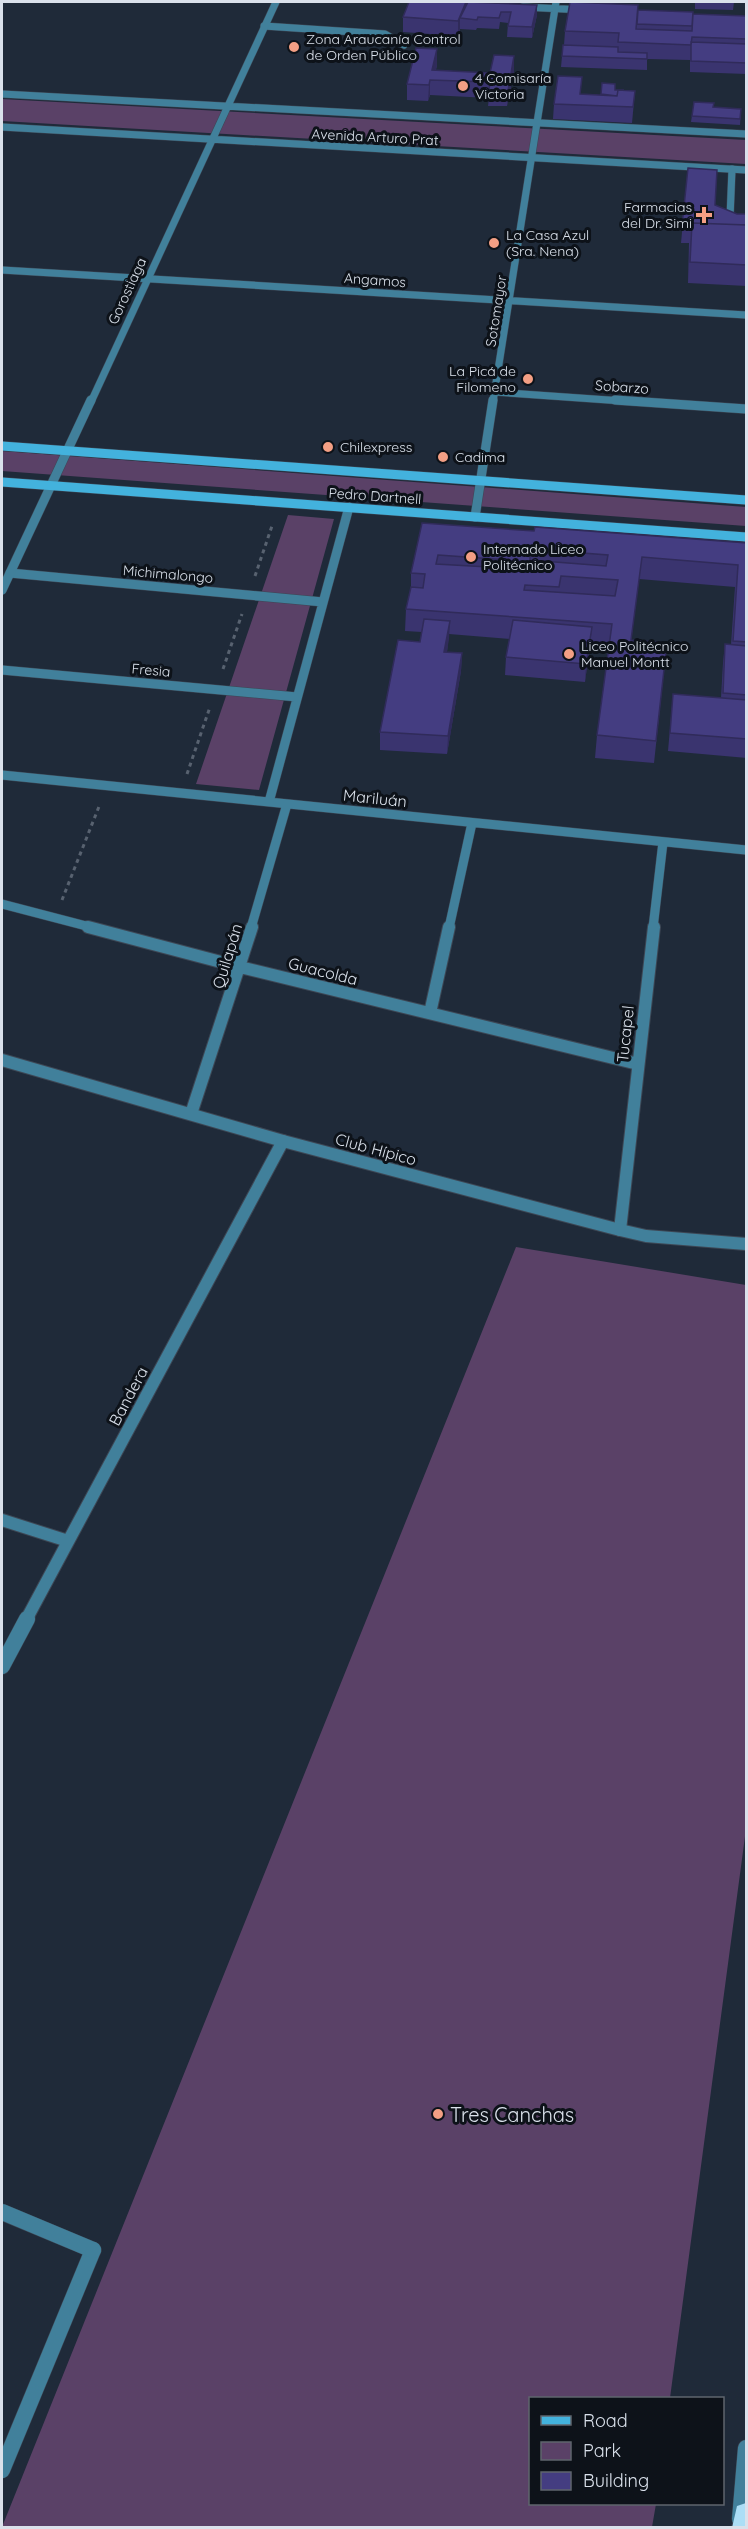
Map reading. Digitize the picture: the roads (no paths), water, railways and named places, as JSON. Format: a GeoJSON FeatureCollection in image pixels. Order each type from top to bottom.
{"type":"FeatureCollection","features":[{"type":"Feature","properties":{"kind":"highway"},"geometry":{"type":"LineString","coordinates":[[744,2528],[747,2515]]}},
{"type":"Feature","properties":{"kind":"main road","name":"Pedro Dartnell"},"geometry":{"type":"LineString","coordinates":[[2,446],[747,500]]}},
{"type":"Feature","properties":{"kind":"main road","name":"Pedro Dartnell"},"geometry":{"type":"LineString","coordinates":[[2,482],[747,537]]}},
{"type":"Feature","properties":{"kind":"street","name":"Gorostiaga"},"geometry":{"type":"LineString","coordinates":[[2,590],[214,140],[276,2]]}},
{"type":"Feature","properties":{"kind":"street"},"geometry":{"type":"LineString","coordinates":[[510,7],[556,5],[591,11]]}},
{"type":"Feature","properties":{"kind":"street","name":"Sotomayor"},"geometry":{"type":"LineString","coordinates":[[475,517],[556,5]]}},
{"type":"Feature","properties":{"kind":"street"},"geometry":{"type":"LineString","coordinates":[[264,26],[385,34],[404,45]]}},
{"type":"Feature","properties":{"kind":"street","name":"Avenida Arturo Prat"},"geometry":{"type":"LineString","coordinates":[[2,94],[747,134]]}},
{"type":"Feature","properties":{"kind":"street","name":"Avenida Arturo Prat"},"geometry":{"type":"LineString","coordinates":[[2,127],[747,170]]}},
{"type":"Feature","properties":{"kind":"street"},"geometry":{"type":"LineString","coordinates":[[732,169],[730,218],[747,225]]}},
{"type":"Feature","properties":{"kind":"street","name":"Angamos"},"geometry":{"type":"LineString","coordinates":[[2,270],[747,315]]}},
{"type":"Feature","properties":{"kind":"street","name":"Sobarzo"},"geometry":{"type":"LineString","coordinates":[[495,392],[747,409]]}},
{"type":"Feature","properties":{"kind":"street"},"geometry":{"type":"LineString","coordinates":[[269,802],[349,507]]}},
{"type":"Feature","properties":{"kind":"street","name":"Michimalongo"},"geometry":{"type":"LineString","coordinates":[[10,573],[323,602]]}},
{"type":"Feature","properties":{"kind":"street","name":"Fresia"},"geometry":{"type":"LineString","coordinates":[[2,670],[297,697]]}},
{"type":"Feature","properties":{"kind":"street","name":"Mariluán"},"geometry":{"type":"LineString","coordinates":[[2,775],[747,850]]}},
{"type":"Feature","properties":{"kind":"street","name":"Quilapán"},"geometry":{"type":"LineString","coordinates":[[192,1114],[240,967],[287,804]]}},
{"type":"Feature","properties":{"kind":"street"},"geometry":{"type":"LineString","coordinates":[[430,1013],[471,823]]}},
{"type":"Feature","properties":{"kind":"street","name":"Tucapel"},"geometry":{"type":"LineString","coordinates":[[620,1230],[663,842]]}},
{"type":"Feature","properties":{"kind":"street","name":"Guacolda"},"geometry":{"type":"LineString","coordinates":[[2,904],[240,967],[638,1064]]}},
{"type":"Feature","properties":{"kind":"street","name":"Club Hípico"},"geometry":{"type":"LineString","coordinates":[[2,1060],[283,1141],[620,1230],[646,1236],[747,1244]]}},
{"type":"Feature","properties":{"kind":"street","name":"Bandera"},"geometry":{"type":"LineString","coordinates":[[2,1666],[283,1141]]}},
{"type":"Feature","properties":{"kind":"street"},"geometry":{"type":"LineString","coordinates":[[2,1520],[68,1541]]}},
{"type":"Feature","properties":{"kind":"street"},"geometry":{"type":"LineString","coordinates":[[2,2212],[93,2250],[2,2470]]}},
{"type":"Feature","properties":{"kind":"street"},"geometry":{"type":"LineString","coordinates":[[739,2528],[747,2448]]}},
{"type":"Feature","properties":{"kind":"place","name":"Zona Araucanía Control de Orden Público"},"geometry":{"type":"Point","coordinates":[294,47]}},
{"type":"Feature","properties":{"kind":"place","name":"4 Comisaría Victoria"},"geometry":{"type":"Point","coordinates":[463,86]}},
{"type":"Feature","properties":{"kind":"place","name":"Farmacias del Dr. Simi"},"geometry":{"type":"Point","coordinates":[704,215]}},
{"type":"Feature","properties":{"kind":"place","name":"La Casa Azul (Sra. Nena)"},"geometry":{"type":"Point","coordinates":[494,243]}},
{"type":"Feature","properties":{"kind":"place","name":"La Picá de Filomeno"},"geometry":{"type":"Point","coordinates":[528,379]}},
{"type":"Feature","properties":{"kind":"place","name":"Chilexpress"},"geometry":{"type":"Point","coordinates":[328,447]}},
{"type":"Feature","properties":{"kind":"place","name":"Cadima"},"geometry":{"type":"Point","coordinates":[443,457]}},
{"type":"Feature","properties":{"kind":"place","name":"Internado Liceo Politécnico"},"geometry":{"type":"Point","coordinates":[471,557]}},
{"type":"Feature","properties":{"kind":"place","name":"Liceo Politécnico Manuel Montt"},"geometry":{"type":"Point","coordinates":[569,654]}},
{"type":"Feature","properties":{"kind":"place","name":"Tres Canchas"},"geometry":{"type":"Point","coordinates":[438,2114]}}]}
